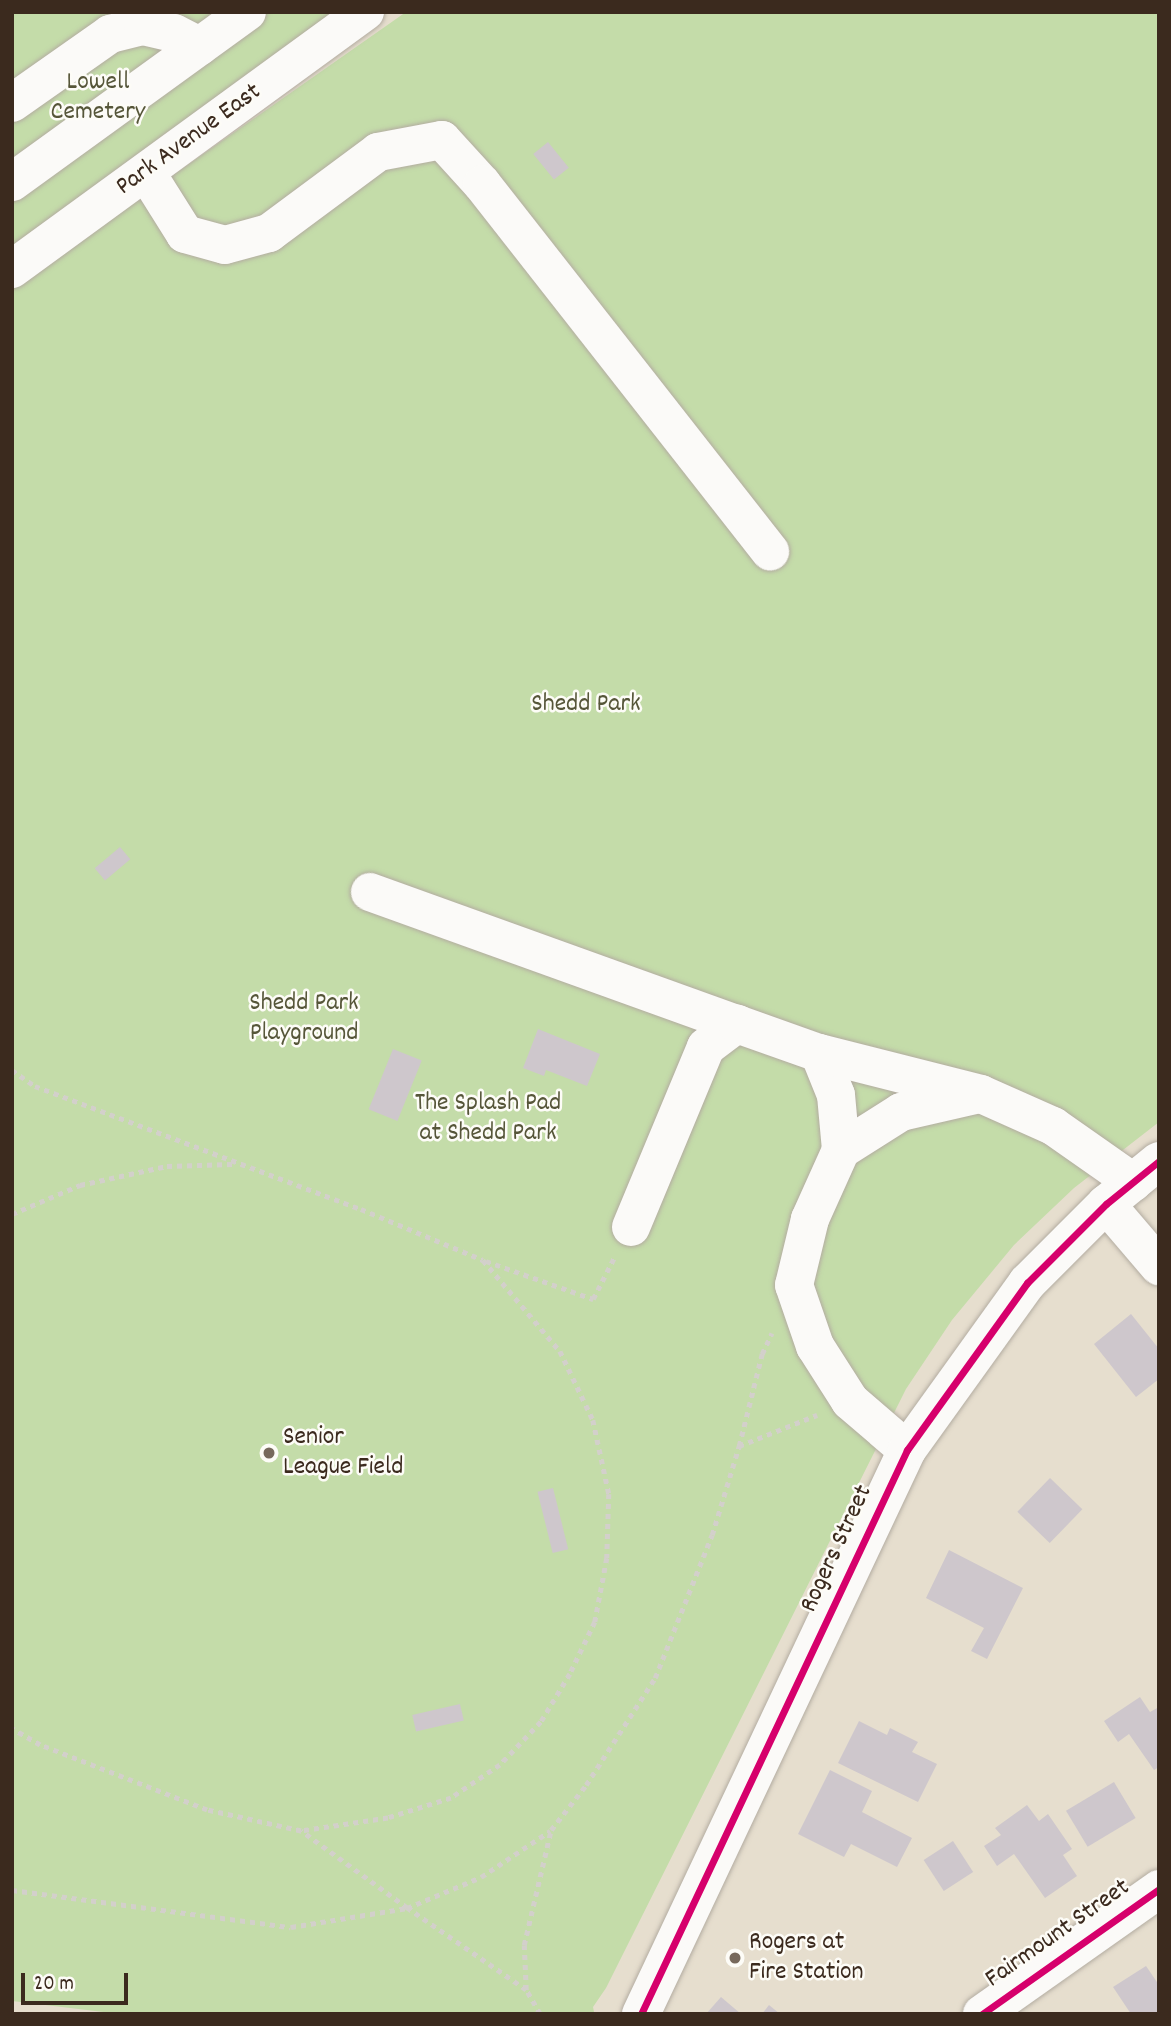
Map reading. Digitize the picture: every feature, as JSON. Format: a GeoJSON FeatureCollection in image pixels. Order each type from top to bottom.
{"type":"FeatureCollection","features":[{"type":"Feature","properties":{"kind":"main road"},"geometry":{"type":"LineString","coordinates":[[12,182],[247,12]]}},
{"type":"Feature","properties":{"kind":"main road","name":"Park Avenue East"},"geometry":{"type":"LineString","coordinates":[[12,269],[365,12]]}},
{"type":"Feature","properties":{"kind":"main road"},"geometry":{"type":"LineString","coordinates":[[12,103],[110,34],[143,26],[174,33],[200,46]]}},
{"type":"Feature","properties":{"kind":"main road"},"geometry":{"type":"LineString","coordinates":[[146,172],[185,234],[225,245],[269,233],[379,152],[442,140],[482,184],[771,551]]}},
{"type":"Feature","properties":{"kind":"main road"},"geometry":{"type":"LineString","coordinates":[[370,892],[819,1053],[981,1094],[1053,1126],[1132,1183],[1159,1266]]}},
{"type":"Feature","properties":{"kind":"main road"},"geometry":{"type":"LineString","coordinates":[[631,1227],[706,1046],[737,1024]]}},
{"type":"Feature","properties":{"kind":"main road"},"geometry":{"type":"LineString","coordinates":[[819,1053],[836,1095],[841,1150],[810,1219],[794,1285],[815,1346],[850,1401],[907,1450]]}},
{"type":"Feature","properties":{"kind":"main road"},"geometry":{"type":"LineString","coordinates":[[841,1150],[901,1112],[981,1094]]}},
{"type":"Feature","properties":{"kind":"main road","name":"Rogers Street"},"geometry":{"type":"LineString","coordinates":[[641,2014],[907,1450],[1027,1283],[1132,1183]]}},
{"type":"Feature","properties":{"kind":"main road","name":"Fairmount Street"},"geometry":{"type":"LineString","coordinates":[[982,2014],[1159,1889]]}},
{"type":"Feature","properties":{"kind":"path"},"geometry":{"type":"LineString","coordinates":[[12,1070],[35,1086],[360,1209],[483,1260],[593,1299],[631,1227]]}},
{"type":"Feature","properties":{"kind":"path"},"geometry":{"type":"LineString","coordinates":[[12,1214],[80,1185],[167,1166],[236,1164]]}},
{"type":"Feature","properties":{"kind":"path"},"geometry":{"type":"LineString","coordinates":[[12,1729],[40,1745],[207,1810],[300,1831],[388,1818],[451,1798],[500,1765],[541,1722],[595,1622],[607,1558],[609,1494],[593,1420],[559,1351],[483,1260]]}},
{"type":"Feature","properties":{"kind":"path"},"geometry":{"type":"LineString","coordinates":[[12,1890],[291,1927],[407,1908],[481,1877],[551,1830],[586,1786],[655,1678],[712,1535],[739,1446],[762,1354],[794,1285]]}},
{"type":"Feature","properties":{"kind":"path"},"geometry":{"type":"LineString","coordinates":[[739,1446],[850,1401]]}},
{"type":"Feature","properties":{"kind":"path"},"geometry":{"type":"LineString","coordinates":[[526,1990],[524,1945],[531,1903],[551,1830]]}},
{"type":"Feature","properties":{"kind":"path"},"geometry":{"type":"LineString","coordinates":[[300,1831],[526,1990],[540,2014]]}},
{"type":"Feature","properties":{"kind":"green space","name":"Lowell Cemetery"},"geometry":{"type":"Polygon","coordinates":[[[12,12],[365,12],[12,268],[12,12]]]}},
{"type":"Feature","properties":{"kind":"green space","name":"Shedd Park"},"geometry":{"type":"Polygon","coordinates":[[[406,12],[1159,12],[1159,1122],[1074,1188],[1014,1245],[952,1320],[906,1389],[606,1988],[593,2007],[594,2012],[120,2014],[12,2001],[12,288],[406,12]]]}},
{"type":"Feature","properties":{"kind":"building"},"geometry":{"type":"Polygon","coordinates":[[[548,142],[569,168],[554,180],[533,154],[548,142]]]}},
{"type":"Feature","properties":{"kind":"building"},"geometry":{"type":"Polygon","coordinates":[[[120,847],[130,859],[105,880],[95,868],[120,847]]]}},
{"type":"Feature","properties":{"kind":"building"},"geometry":{"type":"Polygon","coordinates":[[[538,1029],[600,1054],[587,1086],[546,1070],[544,1076],[523,1068],[538,1029]]]}},
{"type":"Feature","properties":{"kind":"building"},"geometry":{"type":"Polygon","coordinates":[[[393,1049],[422,1061],[397,1121],[369,1109],[393,1049]]]}},
{"type":"Feature","properties":{"kind":"building"},"geometry":{"type":"Polygon","coordinates":[[[1131,1314],[1159,1349],[1159,1379],[1136,1397],[1094,1344],[1131,1314]]]}},
{"type":"Feature","properties":{"kind":"building"},"geometry":{"type":"Polygon","coordinates":[[[1050,1478],[1082,1509],[1050,1543],[1017,1512],[1050,1478]]]}},
{"type":"Feature","properties":{"kind":"building"},"geometry":{"type":"Polygon","coordinates":[[[553,1488],[568,1549],[553,1553],[537,1492],[553,1488]]]}},
{"type":"Feature","properties":{"kind":"building"},"geometry":{"type":"Polygon","coordinates":[[[949,1550],[1023,1588],[987,1659],[971,1651],[984,1628],[926,1598],[949,1550]]]}},
{"type":"Feature","properties":{"kind":"building"},"geometry":{"type":"Polygon","coordinates":[[[1140,1697],[1150,1712],[1159,1707],[1159,1767],[1154,1770],[1129,1734],[1118,1742],[1104,1721],[1140,1697]]]}},
{"type":"Feature","properties":{"kind":"building"},"geometry":{"type":"Polygon","coordinates":[[[460,1704],[464,1721],[416,1732],[412,1715],[460,1704]]]}},
{"type":"Feature","properties":{"kind":"building"},"geometry":{"type":"Polygon","coordinates":[[[859,1721],[887,1735],[890,1728],[918,1742],[912,1752],[937,1764],[918,1802],[838,1763],[859,1721]]]}},
{"type":"Feature","properties":{"kind":"building"},"geometry":{"type":"Polygon","coordinates":[[[830,1770],[872,1791],[862,1812],[912,1838],[897,1867],[851,1844],[844,1857],[798,1834],[830,1770]]]}},
{"type":"Feature","properties":{"kind":"building"},"geometry":{"type":"Polygon","coordinates":[[[1114,1782],[1136,1818],[1088,1847],[1066,1811],[1114,1782]]]}},
{"type":"Feature","properties":{"kind":"building"},"geometry":{"type":"Polygon","coordinates":[[[1027,1805],[1039,1821],[1048,1814],[1072,1849],[1063,1855],[1077,1876],[1045,1898],[1014,1854],[997,1866],[984,1846],[1001,1835],[995,1828],[1027,1805]]]}},
{"type":"Feature","properties":{"kind":"building"},"geometry":{"type":"Polygon","coordinates":[[[953,1841],[973,1872],[944,1891],[924,1860],[953,1841]]]}},
{"type":"Feature","properties":{"kind":"building"},"geometry":{"type":"Polygon","coordinates":[[[1146,1966],[1159,1985],[1159,2014],[1131,2014],[1113,1987],[1146,1966]]]}},
{"type":"Feature","properties":{"kind":"building"},"geometry":{"type":"Polygon","coordinates":[[[721,1997],[741,2014],[706,2014],[721,1997]]]}},
{"type":"Feature","properties":{"kind":"building"},"geometry":{"type":"Polygon","coordinates":[[[769,2005],[780,2014],[762,2014],[769,2005]]]}},
{"type":"Feature","properties":{"kind":"cycle path"},"geometry":{"type":"LineString","coordinates":[[641,2014],[907,1450],[1027,1283],[1106,1204],[1159,1161]]}},
{"type":"Feature","properties":{"kind":"cycle path"},"geometry":{"type":"LineString","coordinates":[[982,2014],[1159,1889]]}},
{"type":"Feature","properties":{"kind":"place","name":"Senior League Field"},"geometry":{"type":"Point","coordinates":[269,1453]}},
{"type":"Feature","properties":{"kind":"place","name":"Rogers at Fire Station"},"geometry":{"type":"Point","coordinates":[735,1958]}},
{"type":"Feature","properties":{"kind":"park label","name":"Shedd Park Playground"},"geometry":{"type":"Point","coordinates":[304,1019]}},
{"type":"Feature","properties":{"kind":"park label","name":"The Splash Pad at Shedd Park"},"geometry":{"type":"Point","coordinates":[488,1119]}}]}
